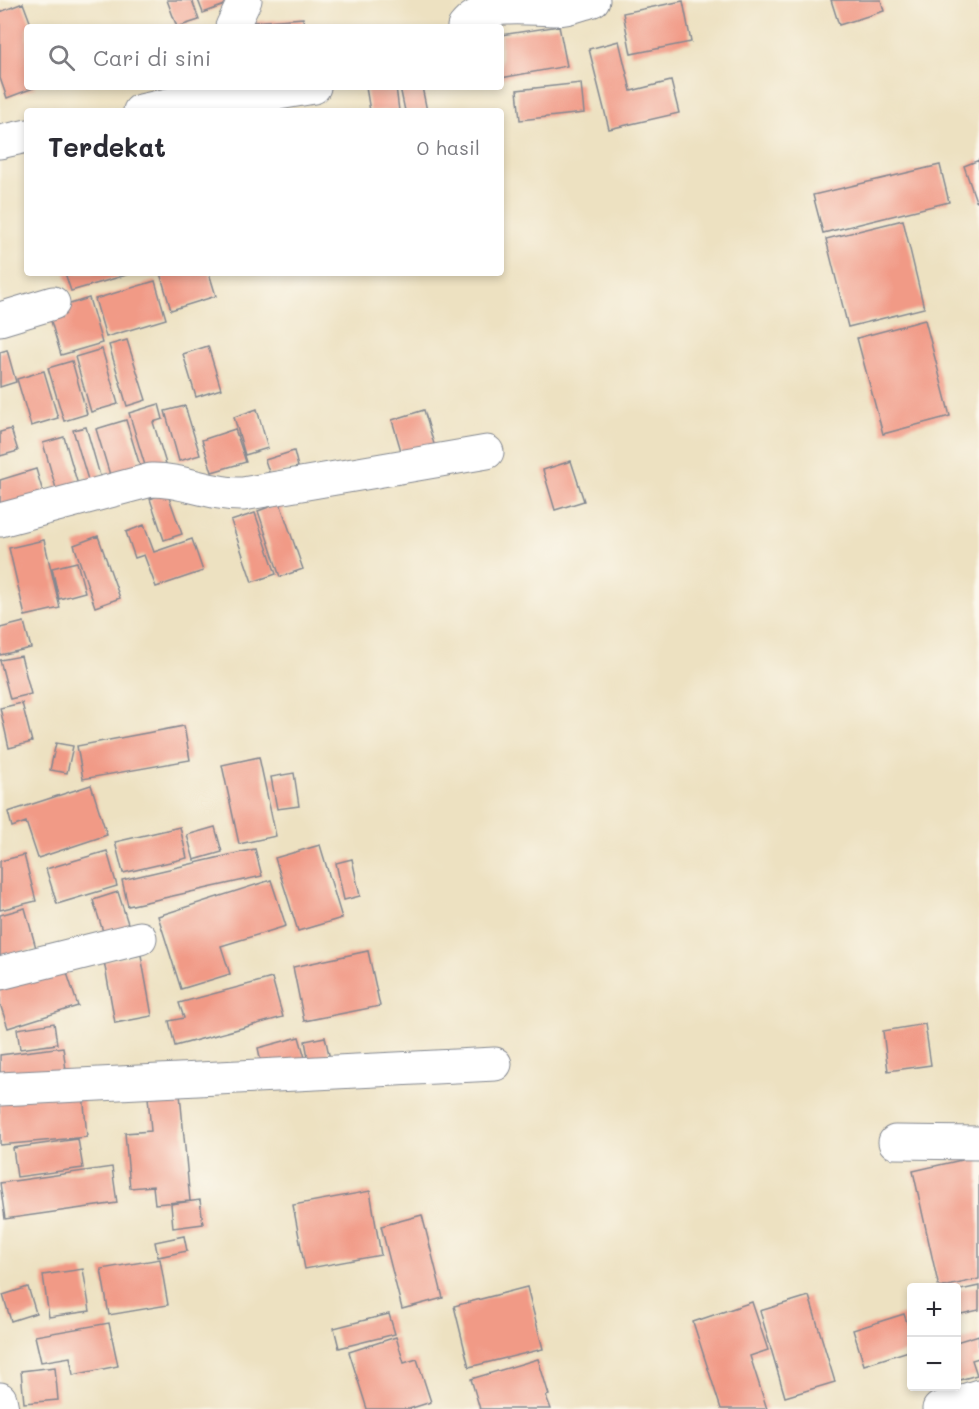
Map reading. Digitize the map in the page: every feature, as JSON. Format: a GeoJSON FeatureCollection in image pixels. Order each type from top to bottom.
{"type":"FeatureCollection","features":[{"type":"Feature","properties":{"kind":"street"},"geometry":{"type":"LineString","coordinates":[[233,24],[245,0]]}},
{"type":"Feature","properties":{"kind":"street"},"geometry":{"type":"LineString","coordinates":[[466,24],[468,19],[490,6],[511,3],[556,4],[593,0]]}},
{"type":"Feature","properties":{"kind":"street"},"geometry":{"type":"LineString","coordinates":[[150,108],[202,92],[243,99],[296,90]]}},
{"type":"Feature","properties":{"kind":"street"},"geometry":{"type":"LineString","coordinates":[[0,142],[24,137]]}},
{"type":"Feature","properties":{"kind":"street"},"geometry":{"type":"LineString","coordinates":[[0,319],[52,303]]}},
{"type":"Feature","properties":{"kind":"street"},"geometry":{"type":"LineString","coordinates":[[0,520],[151,480],[167,480],[223,495],[243,494],[487,452]]}},
{"type":"Feature","properties":{"kind":"street"},"geometry":{"type":"LineString","coordinates":[[0,973],[140,938]]}},
{"type":"Feature","properties":{"kind":"street"},"geometry":{"type":"LineString","coordinates":[[0,1089],[495,1064]]}},
{"type":"Feature","properties":{"kind":"street"},"geometry":{"type":"LineString","coordinates":[[895,1142],[979,1143]]}},
{"type":"Feature","properties":{"kind":"street"},"geometry":{"type":"LineString","coordinates":[[939,1409],[979,1396]]}},
{"type":"Feature","properties":{"kind":"street"},"geometry":{"type":"LineString","coordinates":[[0,1399],[2,1409]]}},
{"type":"Feature","properties":{"kind":"building"},"geometry":{"type":"Polygon","coordinates":[[[167,0],[192,0],[199,20],[176,24],[167,0]]]}},
{"type":"Feature","properties":{"kind":"building"},"geometry":{"type":"Polygon","coordinates":[[[198,0],[238,0],[203,13],[198,0]]]}},
{"type":"Feature","properties":{"kind":"building"},"geometry":{"type":"Polygon","coordinates":[[[831,0],[881,0],[884,11],[839,25],[831,0]]]}},
{"type":"Feature","properties":{"kind":"building"},"geometry":{"type":"Polygon","coordinates":[[[683,1],[691,42],[631,54],[623,13],[683,1]]]}},
{"type":"Feature","properties":{"kind":"building"},"geometry":{"type":"Polygon","coordinates":[[[23,3],[31,24],[24,24],[24,90],[28,90],[7,98],[0,78],[0,12],[23,3]]]}},
{"type":"Feature","properties":{"kind":"building"},"geometry":{"type":"Polygon","coordinates":[[[303,18],[304,24],[254,24],[254,22],[303,18]]]}},
{"type":"Feature","properties":{"kind":"building"},"geometry":{"type":"Polygon","coordinates":[[[559,26],[567,66],[504,77],[504,35],[559,26]]]}},
{"type":"Feature","properties":{"kind":"building"},"geometry":{"type":"Polygon","coordinates":[[[619,41],[631,91],[671,81],[679,113],[609,129],[589,49],[619,41]]]}},
{"type":"Feature","properties":{"kind":"building"},"geometry":{"type":"Polygon","coordinates":[[[581,83],[584,113],[520,120],[517,90],[581,83]]]}},
{"type":"Feature","properties":{"kind":"building"},"geometry":{"type":"Polygon","coordinates":[[[366,90],[396,90],[399,108],[370,108],[366,90]]]}},
{"type":"Feature","properties":{"kind":"building"},"geometry":{"type":"Polygon","coordinates":[[[401,90],[423,90],[426,108],[404,108],[401,90]]]}},
{"type":"Feature","properties":{"kind":"building"},"geometry":{"type":"Polygon","coordinates":[[[979,160],[979,200],[976,201],[964,166],[979,160]]]}},
{"type":"Feature","properties":{"kind":"building"},"geometry":{"type":"Polygon","coordinates":[[[940,165],[949,202],[823,233],[813,195],[940,165]]]}},
{"type":"Feature","properties":{"kind":"building"},"geometry":{"type":"Polygon","coordinates":[[[903,220],[924,308],[848,327],[826,239],[903,220]]]}},
{"type":"Feature","properties":{"kind":"building"},"geometry":{"type":"Polygon","coordinates":[[[66,276],[123,276],[71,291],[66,276]]]}},
{"type":"Feature","properties":{"kind":"building"},"geometry":{"type":"Polygon","coordinates":[[[161,276],[210,276],[216,296],[171,310],[161,276]]]}},
{"type":"Feature","properties":{"kind":"building"},"geometry":{"type":"Polygon","coordinates":[[[155,281],[166,319],[106,337],[95,299],[155,281]]]}},
{"type":"Feature","properties":{"kind":"building"},"geometry":{"type":"Polygon","coordinates":[[[89,298],[102,343],[61,355],[48,311],[89,298]]]}},
{"type":"Feature","properties":{"kind":"building"},"geometry":{"type":"Polygon","coordinates":[[[925,320],[950,416],[883,434],[857,338],[925,320]]]}},
{"type":"Feature","properties":{"kind":"building"},"geometry":{"type":"Polygon","coordinates":[[[127,340],[146,400],[127,406],[109,345],[127,340]]]}},
{"type":"Feature","properties":{"kind":"building"},"geometry":{"type":"Polygon","coordinates":[[[208,346],[221,389],[196,397],[183,354],[208,346]]]}},
{"type":"Feature","properties":{"kind":"building"},"geometry":{"type":"Polygon","coordinates":[[[102,349],[118,404],[91,412],[75,357],[102,349]]]}},
{"type":"Feature","properties":{"kind":"building"},"geometry":{"type":"Polygon","coordinates":[[[7,350],[16,382],[0,387],[0,352],[7,350]]]}},
{"type":"Feature","properties":{"kind":"building"},"geometry":{"type":"Polygon","coordinates":[[[72,361],[87,414],[64,421],[48,368],[72,361]]]}},
{"type":"Feature","properties":{"kind":"building"},"geometry":{"type":"Polygon","coordinates":[[[44,371],[58,418],[31,426],[17,379],[44,371]]]}},
{"type":"Feature","properties":{"kind":"building"},"geometry":{"type":"Polygon","coordinates":[[[159,404],[163,419],[153,422],[167,467],[147,472],[129,413],[159,404]]]}},
{"type":"Feature","properties":{"kind":"building"},"geometry":{"type":"Polygon","coordinates":[[[185,406],[200,455],[179,461],[165,411],[185,406]]]}},
{"type":"Feature","properties":{"kind":"building"},"geometry":{"type":"Polygon","coordinates":[[[257,409],[268,448],[245,455],[234,417],[257,409]]]}},
{"type":"Feature","properties":{"kind":"building"},"geometry":{"type":"Polygon","coordinates":[[[424,410],[436,451],[404,461],[392,420],[424,410]]]}},
{"type":"Feature","properties":{"kind":"building"},"geometry":{"type":"Polygon","coordinates":[[[126,420],[140,466],[110,475],[96,429],[126,420]]]}},
{"type":"Feature","properties":{"kind":"building"},"geometry":{"type":"Polygon","coordinates":[[[86,427],[101,479],[89,483],[73,430],[86,427]]]}},
{"type":"Feature","properties":{"kind":"building"},"geometry":{"type":"Polygon","coordinates":[[[11,429],[18,451],[0,456],[0,432],[11,429]]]}},
{"type":"Feature","properties":{"kind":"building"},"geometry":{"type":"Polygon","coordinates":[[[235,429],[246,462],[212,472],[202,440],[235,429]]]}},
{"type":"Feature","properties":{"kind":"building"},"geometry":{"type":"Polygon","coordinates":[[[64,437],[78,485],[57,492],[43,443],[64,437]]]}},
{"type":"Feature","properties":{"kind":"building"},"geometry":{"type":"Polygon","coordinates":[[[294,451],[298,467],[270,475],[265,460],[294,451]]]}},
{"type":"Feature","properties":{"kind":"building"},"geometry":{"type":"Polygon","coordinates":[[[571,461],[584,501],[555,510],[543,470],[571,461]]]}},
{"type":"Feature","properties":{"kind":"building"},"geometry":{"type":"Polygon","coordinates":[[[36,469],[46,502],[0,516],[0,480],[36,469]]]}},
{"type":"Feature","properties":{"kind":"building"},"geometry":{"type":"Polygon","coordinates":[[[167,492],[182,534],[164,540],[150,499],[167,492]]]}},
{"type":"Feature","properties":{"kind":"building"},"geometry":{"type":"Polygon","coordinates":[[[280,503],[303,569],[280,577],[258,511],[280,503]]]}},
{"type":"Feature","properties":{"kind":"building"},"geometry":{"type":"Polygon","coordinates":[[[255,513],[276,574],[252,582],[231,521],[255,513]]]}},
{"type":"Feature","properties":{"kind":"building"},"geometry":{"type":"Polygon","coordinates":[[[144,525],[154,552],[192,539],[203,571],[156,587],[144,555],[135,558],[126,532],[144,525]]]}},
{"type":"Feature","properties":{"kind":"building"},"geometry":{"type":"Polygon","coordinates":[[[98,536],[120,598],[95,607],[74,545],[98,536]]]}},
{"type":"Feature","properties":{"kind":"building"},"geometry":{"type":"Polygon","coordinates":[[[44,540],[60,608],[25,616],[9,548],[44,540]]]}},
{"type":"Feature","properties":{"kind":"building"},"geometry":{"type":"Polygon","coordinates":[[[77,562],[85,592],[59,599],[52,568],[77,562]]]}},
{"type":"Feature","properties":{"kind":"building"},"geometry":{"type":"Polygon","coordinates":[[[24,622],[31,648],[0,655],[0,628],[24,622]]]}},
{"type":"Feature","properties":{"kind":"building"},"geometry":{"type":"Polygon","coordinates":[[[21,656],[31,694],[10,699],[0,660],[21,656]]]}},
{"type":"Feature","properties":{"kind":"building"},"geometry":{"type":"Polygon","coordinates":[[[22,703],[32,742],[9,748],[0,708],[22,703]]]}},
{"type":"Feature","properties":{"kind":"building"},"geometry":{"type":"Polygon","coordinates":[[[184,726],[190,760],[83,779],[77,746],[184,726]]]}},
{"type":"Feature","properties":{"kind":"building"},"geometry":{"type":"Polygon","coordinates":[[[56,743],[73,746],[67,773],[50,770],[56,743]]]}},
{"type":"Feature","properties":{"kind":"building"},"geometry":{"type":"Polygon","coordinates":[[[259,757],[276,836],[239,844],[222,765],[259,757]]]}},
{"type":"Feature","properties":{"kind":"building"},"geometry":{"type":"Polygon","coordinates":[[[294,773],[299,806],[277,809],[271,777],[294,773]]]}},
{"type":"Feature","properties":{"kind":"building"},"geometry":{"type":"Polygon","coordinates":[[[91,785],[107,835],[38,858],[26,822],[12,827],[8,812],[91,785]]]}},
{"type":"Feature","properties":{"kind":"building"},"geometry":{"type":"Polygon","coordinates":[[[180,827],[187,858],[123,873],[115,842],[180,827]]]}},
{"type":"Feature","properties":{"kind":"building"},"geometry":{"type":"Polygon","coordinates":[[[215,827],[222,852],[194,860],[187,835],[215,827]]]}},
{"type":"Feature","properties":{"kind":"building"},"geometry":{"type":"Polygon","coordinates":[[[320,845],[342,918],[298,931],[275,858],[320,845]]]}},
{"type":"Feature","properties":{"kind":"building"},"geometry":{"type":"Polygon","coordinates":[[[255,849],[262,876],[128,906],[122,880],[255,849]]]}},
{"type":"Feature","properties":{"kind":"building"},"geometry":{"type":"Polygon","coordinates":[[[107,851],[117,886],[57,904],[46,869],[107,851]]]}},
{"type":"Feature","properties":{"kind":"building"},"geometry":{"type":"Polygon","coordinates":[[[24,855],[36,901],[0,910],[0,861],[24,855]]]}},
{"type":"Feature","properties":{"kind":"building"},"geometry":{"type":"Polygon","coordinates":[[[352,859],[360,896],[344,900],[336,863],[352,859]]]}},
{"type":"Feature","properties":{"kind":"building"},"geometry":{"type":"Polygon","coordinates":[[[271,880],[286,926],[221,946],[230,974],[181,989],[158,916],[271,880]]]}},
{"type":"Feature","properties":{"kind":"building"},"geometry":{"type":"Polygon","coordinates":[[[118,892],[131,933],[106,941],[93,900],[118,892]]]}},
{"type":"Feature","properties":{"kind":"building"},"geometry":{"type":"Polygon","coordinates":[[[25,908],[36,948],[0,958],[0,915],[25,908]]]}},
{"type":"Feature","properties":{"kind":"building"},"geometry":{"type":"Polygon","coordinates":[[[368,951],[380,1006],[304,1021],[293,967],[368,951]]]}},
{"type":"Feature","properties":{"kind":"building"},"geometry":{"type":"Polygon","coordinates":[[[141,955],[152,1016],[115,1023],[104,961],[141,955]]]}},
{"type":"Feature","properties":{"kind":"building"},"geometry":{"type":"Polygon","coordinates":[[[63,961],[78,1006],[8,1028],[0,1004],[0,981],[63,961]]]}},
{"type":"Feature","properties":{"kind":"building"},"geometry":{"type":"Polygon","coordinates":[[[272,978],[283,1017],[175,1046],[169,1021],[184,1018],[179,1003],[272,978]]]}},
{"type":"Feature","properties":{"kind":"building"},"geometry":{"type":"Polygon","coordinates":[[[54,1023],[57,1044],[20,1049],[17,1029],[54,1023]]]}},
{"type":"Feature","properties":{"kind":"building"},"geometry":{"type":"Polygon","coordinates":[[[925,1024],[931,1065],[888,1071],[883,1031],[925,1024]]]}},
{"type":"Feature","properties":{"kind":"building"},"geometry":{"type":"Polygon","coordinates":[[[299,1037],[306,1061],[263,1071],[258,1048],[299,1037]]]}},
{"type":"Feature","properties":{"kind":"building"},"geometry":{"type":"Polygon","coordinates":[[[325,1037],[330,1059],[309,1063],[305,1041],[325,1037]]]}},
{"type":"Feature","properties":{"kind":"building"},"geometry":{"type":"Polygon","coordinates":[[[63,1047],[67,1078],[0,1086],[0,1055],[63,1047]]]}},
{"type":"Feature","properties":{"kind":"building"},"geometry":{"type":"Polygon","coordinates":[[[83,1093],[87,1137],[0,1145],[0,1100],[83,1093]]]}},
{"type":"Feature","properties":{"kind":"building"},"geometry":{"type":"Polygon","coordinates":[[[180,1094],[190,1201],[155,1204],[153,1186],[130,1188],[125,1133],[151,1131],[148,1097],[180,1094]]]}},
{"type":"Feature","properties":{"kind":"building"},"geometry":{"type":"Polygon","coordinates":[[[78,1139],[83,1168],[17,1177],[13,1148],[78,1139]]]}},
{"type":"Feature","properties":{"kind":"building"},"geometry":{"type":"Polygon","coordinates":[[[979,1156],[979,1279],[961,1283],[938,1283],[913,1171],[979,1156]]]}},
{"type":"Feature","properties":{"kind":"building"},"geometry":{"type":"Polygon","coordinates":[[[112,1167],[117,1203],[5,1219],[0,1183],[112,1167]]]}},
{"type":"Feature","properties":{"kind":"building"},"geometry":{"type":"Polygon","coordinates":[[[370,1191],[381,1255],[305,1269],[293,1205],[370,1191]]]}},
{"type":"Feature","properties":{"kind":"building"},"geometry":{"type":"Polygon","coordinates":[[[200,1200],[203,1224],[173,1228],[171,1204],[200,1200]]]}},
{"type":"Feature","properties":{"kind":"building"},"geometry":{"type":"Polygon","coordinates":[[[422,1215],[443,1298],[402,1309],[381,1226],[422,1215]]]}},
{"type":"Feature","properties":{"kind":"building"},"geometry":{"type":"Polygon","coordinates":[[[184,1236],[187,1251],[158,1257],[155,1242],[184,1236]]]}},
{"type":"Feature","properties":{"kind":"building"},"geometry":{"type":"Polygon","coordinates":[[[160,1259],[168,1305],[109,1315],[101,1269],[160,1259]]]}},
{"type":"Feature","properties":{"kind":"building"},"geometry":{"type":"Polygon","coordinates":[[[83,1269],[90,1311],[49,1317],[43,1275],[83,1269]]]}},
{"type":"Feature","properties":{"kind":"building"},"geometry":{"type":"Polygon","coordinates":[[[979,1286],[979,1310],[961,1314],[961,1290],[979,1286]]]}},
{"type":"Feature","properties":{"kind":"building"},"geometry":{"type":"Polygon","coordinates":[[[28,1287],[36,1313],[11,1321],[3,1295],[28,1287]]]}},
{"type":"Feature","properties":{"kind":"building"},"geometry":{"type":"Polygon","coordinates":[[[527,1287],[543,1349],[469,1367],[454,1306],[527,1287]]]}},
{"type":"Feature","properties":{"kind":"building"},"geometry":{"type":"Polygon","coordinates":[[[809,1296],[835,1382],[785,1397],[760,1311],[809,1296]]]}},
{"type":"Feature","properties":{"kind":"building"},"geometry":{"type":"Polygon","coordinates":[[[752,1302],[768,1350],[750,1356],[767,1409],[721,1409],[693,1322],[752,1302]]]}},
{"type":"Feature","properties":{"kind":"building"},"geometry":{"type":"Polygon","coordinates":[[[389,1314],[395,1334],[339,1348],[334,1328],[389,1314]]]}},
{"type":"Feature","properties":{"kind":"building"},"geometry":{"type":"Polygon","coordinates":[[[904,1314],[907,1323],[907,1352],[864,1365],[853,1330],[904,1314]]]}},
{"type":"Feature","properties":{"kind":"building"},"geometry":{"type":"Polygon","coordinates":[[[109,1323],[118,1366],[73,1375],[70,1357],[41,1362],[35,1336],[109,1323]]]}},
{"type":"Feature","properties":{"kind":"building"},"geometry":{"type":"Polygon","coordinates":[[[979,1335],[979,1358],[972,1360],[977,1375],[961,1380],[961,1340],[979,1335]]]}},
{"type":"Feature","properties":{"kind":"building"},"geometry":{"type":"Polygon","coordinates":[[[396,1337],[404,1363],[417,1359],[431,1402],[409,1409],[367,1409],[349,1352],[396,1337]]]}},
{"type":"Feature","properties":{"kind":"building"},"geometry":{"type":"Polygon","coordinates":[[[538,1359],[551,1409],[480,1409],[471,1379],[538,1359]]]}},
{"type":"Feature","properties":{"kind":"building"},"geometry":{"type":"Polygon","coordinates":[[[55,1367],[58,1400],[24,1403],[21,1371],[55,1367]]]}}]}
